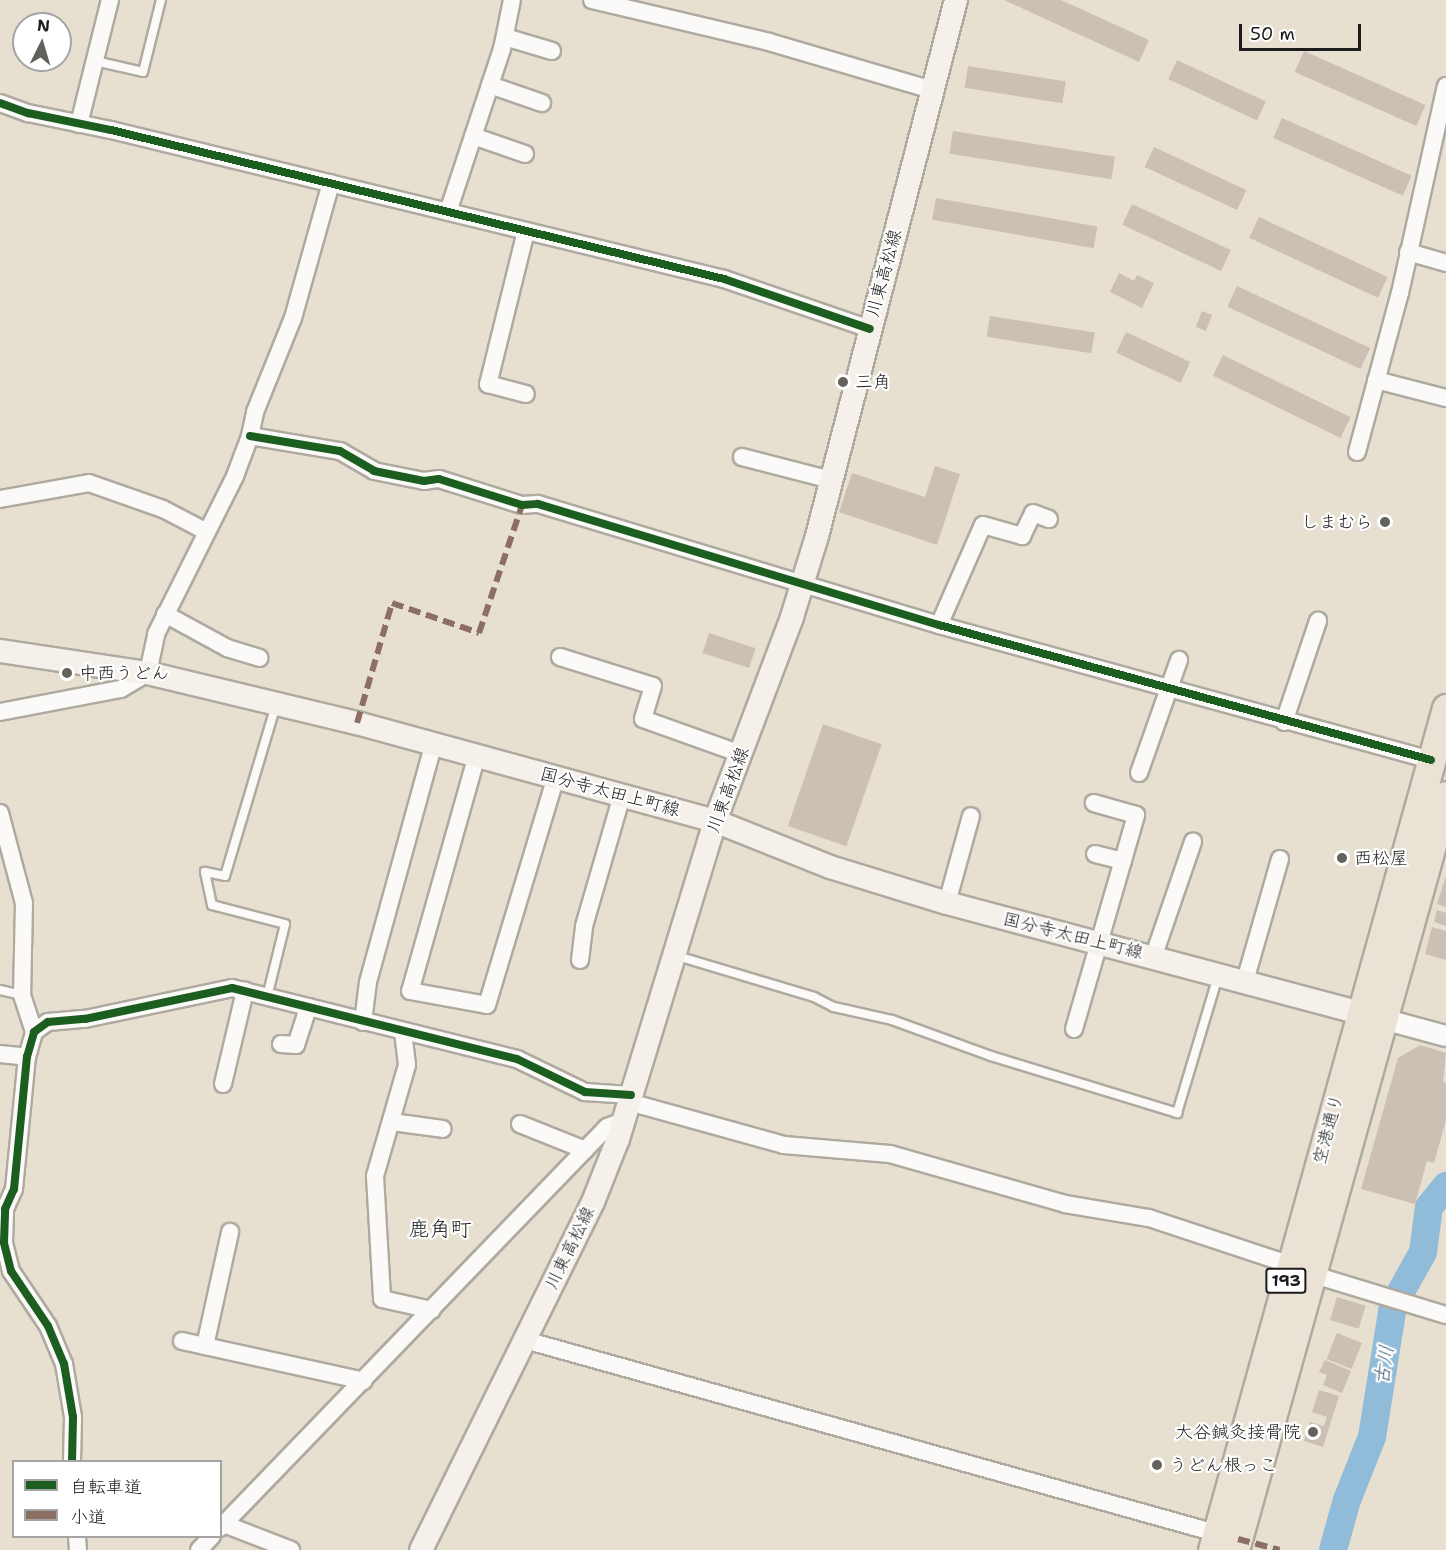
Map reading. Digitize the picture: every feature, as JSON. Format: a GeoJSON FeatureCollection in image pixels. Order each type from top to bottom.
{"type":"FeatureCollection","features":[{"type":"Feature","properties":{"kind":"highway","name":"空港通り"},"geometry":{"type":"LineString","coordinates":[[1225,1543],[1371,1016],[1431,760],[1446,708]]}},
{"type":"Feature","properties":{"kind":"highway","name":"空港通り"},"geometry":{"type":"LineString","coordinates":[[1371,1016],[1446,795]]}},
{"type":"Feature","properties":{"kind":"main road","name":"川東高松線"},"geometry":{"type":"LineString","coordinates":[[421,1550],[593,1202],[628,1106],[716,821],[802,585],[956,0]]}},
{"type":"Feature","properties":{"kind":"main road","name":"国分寺太田上町線"},"geometry":{"type":"LineString","coordinates":[[0,651],[148,673],[277,702],[434,743],[716,821],[830,867],[946,903],[1219,973],[1371,1016]]}},
{"type":"Feature","properties":{"kind":"street"},"geometry":{"type":"LineString","coordinates":[[79,124],[110,0]]}},
{"type":"Feature","properties":{"kind":"street"},"geometry":{"type":"LineString","coordinates":[[448,212],[505,37],[512,0]]}},
{"type":"Feature","properties":{"kind":"street"},"geometry":{"type":"LineString","coordinates":[[592,0],[769,42],[932,90]]}},
{"type":"Feature","properties":{"kind":"street"},"geometry":{"type":"LineString","coordinates":[[505,37],[552,51]]}},
{"type":"Feature","properties":{"kind":"street"},"geometry":{"type":"LineString","coordinates":[[490,85],[542,103]]}},
{"type":"Feature","properties":{"kind":"street"},"geometry":{"type":"LineString","coordinates":[[1357,452],[1408,252],[1446,86]]}},
{"type":"Feature","properties":{"kind":"street"},"geometry":{"type":"LineString","coordinates":[[0,103],[724,279],[870,329]]}},
{"type":"Feature","properties":{"kind":"street"},"geometry":{"type":"LineString","coordinates":[[473,136],[525,154]]}},
{"type":"Feature","properties":{"kind":"street"},"geometry":{"type":"LineString","coordinates":[[0,712],[121,689],[148,673],[156,634],[205,531],[235,476],[250,436],[255,412],[292,318],[331,183]]}},
{"type":"Feature","properties":{"kind":"street"},"geometry":{"type":"LineString","coordinates":[[526,231],[488,384],[526,394]]}},
{"type":"Feature","properties":{"kind":"street"},"geometry":{"type":"LineString","coordinates":[[1408,252],[1446,263]]}},
{"type":"Feature","properties":{"kind":"street"},"geometry":{"type":"LineString","coordinates":[[1376,380],[1446,398]]}},
{"type":"Feature","properties":{"kind":"street"},"geometry":{"type":"LineString","coordinates":[[250,436],[340,451],[374,471],[424,481],[439,479],[522,505],[538,504],[939,625],[1284,722],[1431,760]]}},
{"type":"Feature","properties":{"kind":"street"},"geometry":{"type":"LineString","coordinates":[[742,457],[831,480]]}},
{"type":"Feature","properties":{"kind":"street"},"geometry":{"type":"LineString","coordinates":[[0,500],[89,483],[163,508],[205,531]]}},
{"type":"Feature","properties":{"kind":"street"},"geometry":{"type":"LineString","coordinates":[[939,625],[983,525],[1022,536],[1033,513],[1049,519]]}},
{"type":"Feature","properties":{"kind":"street"},"geometry":{"type":"LineString","coordinates":[[165,614],[227,648],[259,658]]}},
{"type":"Feature","properties":{"kind":"street"},"geometry":{"type":"LineString","coordinates":[[1284,722],[1318,621]]}},
{"type":"Feature","properties":{"kind":"street"},"geometry":{"type":"LineString","coordinates":[[560,657],[653,686],[643,719],[741,754]]}},
{"type":"Feature","properties":{"kind":"street"},"geometry":{"type":"LineString","coordinates":[[1139,773],[1179,660]]}},
{"type":"Feature","properties":{"kind":"street"},"geometry":{"type":"LineString","coordinates":[[363,1022],[368,982],[434,743]]}},
{"type":"Feature","properties":{"kind":"street"},"geometry":{"type":"LineString","coordinates":[[477,755],[410,991],[488,1005],[556,777]]}},
{"type":"Feature","properties":{"kind":"street"},"geometry":{"type":"LineString","coordinates":[[580,960],[584,926],[622,795]]}},
{"type":"Feature","properties":{"kind":"street"},"geometry":{"type":"LineString","coordinates":[[1074,1029],[1136,815],[1094,803]]}},
{"type":"Feature","properties":{"kind":"street"},"geometry":{"type":"LineString","coordinates":[[0,813],[24,903],[22,995],[34,1032],[27,1057],[15,1189],[2,1212],[4,1242],[11,1271],[48,1326],[64,1364],[73,1417],[72,1460]]}},
{"type":"Feature","properties":{"kind":"street"},"geometry":{"type":"LineString","coordinates":[[946,903],[971,816]]}},
{"type":"Feature","properties":{"kind":"street"},"geometry":{"type":"LineString","coordinates":[[1154,956],[1194,842]]}},
{"type":"Feature","properties":{"kind":"street"},"geometry":{"type":"LineString","coordinates":[[1095,854],[1123,861]]}},
{"type":"Feature","properties":{"kind":"street"},"geometry":{"type":"LineString","coordinates":[[1245,981],[1280,859]]}},
{"type":"Feature","properties":{"kind":"street"},"geometry":{"type":"LineString","coordinates":[[34,1032],[48,1022],[85,1019],[213,990],[245,991],[517,1059],[585,1092],[628,1106],[784,1145],[890,1154],[1065,1204],[1149,1218],[1446,1315]]}},
{"type":"Feature","properties":{"kind":"street"},"geometry":{"type":"LineString","coordinates":[[223,1084],[245,991]]}},
{"type":"Feature","properties":{"kind":"street"},"geometry":{"type":"LineString","coordinates":[[281,1044],[296,1045],[308,1007]]}},
{"type":"Feature","properties":{"kind":"street"},"geometry":{"type":"LineString","coordinates":[[1371,1016],[1446,1036]]}},
{"type":"Feature","properties":{"kind":"street"},"geometry":{"type":"LineString","coordinates":[[403,1032],[407,1065],[375,1176],[382,1299],[432,1310]]}},
{"type":"Feature","properties":{"kind":"street"},"geometry":{"type":"LineString","coordinates":[[0,1054],[27,1057]]}},
{"type":"Feature","properties":{"kind":"street"},"geometry":{"type":"LineString","coordinates":[[222,1527],[628,1106]]}},
{"type":"Feature","properties":{"kind":"street"},"geometry":{"type":"LineString","coordinates":[[392,1122],[443,1129]]}},
{"type":"Feature","properties":{"kind":"street"},"geometry":{"type":"LineString","coordinates":[[520,1124],[585,1150]]}},
{"type":"Feature","properties":{"kind":"street"},"geometry":{"type":"LineString","coordinates":[[205,1346],[230,1232]]}},
{"type":"Feature","properties":{"kind":"street"},"geometry":{"type":"LineString","coordinates":[[525,1340],[1225,1543]]}},
{"type":"Feature","properties":{"kind":"street"},"geometry":{"type":"LineString","coordinates":[[182,1341],[364,1381]]}},
{"type":"Feature","properties":{"kind":"street"},"geometry":{"type":"LineString","coordinates":[[222,1531],[291,1550]]}},
{"type":"Feature","properties":{"kind":"street"},"geometry":{"type":"LineString","coordinates":[[199,1550],[211,1538]]}},
{"type":"Feature","properties":{"kind":"lane"},"geometry":{"type":"LineString","coordinates":[[95,61],[143,72],[161,0]]}},
{"type":"Feature","properties":{"kind":"lane"},"geometry":{"type":"LineString","coordinates":[[267,997],[285,924],[212,905],[205,872],[225,876],[277,702]]}},
{"type":"Feature","properties":{"kind":"lane"},"geometry":{"type":"LineString","coordinates":[[674,955],[814,997],[834,1007],[892,1020],[991,1056],[1177,1113],[1219,973]]}},
{"type":"Feature","properties":{"kind":"lane"},"geometry":{"type":"LineString","coordinates":[[0,990],[22,995]]}},
{"type":"Feature","properties":{"kind":"building"},"geometry":{"type":"Polygon","coordinates":[[[1004,0],[1061,0],[1149,40],[1139,62],[1004,0]]]}},
{"type":"Feature","properties":{"kind":"building"},"geometry":{"type":"Polygon","coordinates":[[[1304,51],[1426,105],[1416,126],[1295,72],[1304,51]]]}},
{"type":"Feature","properties":{"kind":"building"},"geometry":{"type":"Polygon","coordinates":[[[1177,60],[1266,101],[1257,120],[1168,79],[1177,60]]]}},
{"type":"Feature","properties":{"kind":"building"},"geometry":{"type":"Polygon","coordinates":[[[968,66],[1066,81],[1062,103],[965,88],[968,66]]]}},
{"type":"Feature","properties":{"kind":"building"},"geometry":{"type":"Polygon","coordinates":[[[1282,118],[1412,176],[1403,196],[1273,138],[1282,118]]]}},
{"type":"Feature","properties":{"kind":"building"},"geometry":{"type":"Polygon","coordinates":[[[953,131],[1115,157],[1111,179],[949,154],[953,131]]]}},
{"type":"Feature","properties":{"kind":"building"},"geometry":{"type":"Polygon","coordinates":[[[1154,147],[1246,190],[1237,210],[1145,167],[1154,147]]]}},
{"type":"Feature","properties":{"kind":"building"},"geometry":{"type":"Polygon","coordinates":[[[936,198],[1098,226],[1094,248],[932,220],[936,198]]]}},
{"type":"Feature","properties":{"kind":"building"},"geometry":{"type":"Polygon","coordinates":[[[1132,204],[1231,250],[1221,271],[1122,225],[1132,204]]]}},
{"type":"Feature","properties":{"kind":"building"},"geometry":{"type":"Polygon","coordinates":[[[1259,217],[1388,277],[1378,298],[1249,238],[1259,217]]]}},
{"type":"Feature","properties":{"kind":"building"},"geometry":{"type":"Polygon","coordinates":[[[1119,273],[1134,281],[1137,275],[1154,283],[1142,308],[1110,292],[1119,273]]]}},
{"type":"Feature","properties":{"kind":"building"},"geometry":{"type":"Polygon","coordinates":[[[1237,286],[1370,348],[1361,369],[1227,307],[1237,286]]]}},
{"type":"Feature","properties":{"kind":"building"},"geometry":{"type":"Polygon","coordinates":[[[1202,311],[1212,315],[1206,331],[1196,327],[1202,311]]]}},
{"type":"Feature","properties":{"kind":"building"},"geometry":{"type":"Polygon","coordinates":[[[990,316],[1095,333],[1091,353],[987,337],[990,316]]]}},
{"type":"Feature","properties":{"kind":"building"},"geometry":{"type":"Polygon","coordinates":[[[1126,332],[1190,362],[1181,383],[1116,353],[1126,332]]]}},
{"type":"Feature","properties":{"kind":"building"},"geometry":{"type":"Polygon","coordinates":[[[1223,355],[1351,417],[1341,438],[1213,376],[1223,355]]]}},
{"type":"Feature","properties":{"kind":"building"},"geometry":{"type":"Polygon","coordinates":[[[935,466],[960,474],[937,545],[839,512],[852,473],[925,497],[935,466]]]}},
{"type":"Feature","properties":{"kind":"building"},"geometry":{"type":"Polygon","coordinates":[[[709,633],[756,648],[749,668],[703,653],[709,633]]]}},
{"type":"Feature","properties":{"kind":"building"},"geometry":{"type":"Polygon","coordinates":[[[823,724],[882,744],[846,846],[788,826],[823,724]]]}},
{"type":"Feature","properties":{"kind":"building"},"geometry":{"type":"Polygon","coordinates":[[[1446,876],[1446,907],[1437,904],[1446,876]]]}},
{"type":"Feature","properties":{"kind":"building"},"geometry":{"type":"Polygon","coordinates":[[[1437,910],[1446,913],[1446,926],[1434,922],[1437,910]]]}},
{"type":"Feature","properties":{"kind":"building"},"geometry":{"type":"Polygon","coordinates":[[[1432,927],[1446,931],[1446,960],[1425,954],[1432,927]]]}},
{"type":"Feature","properties":{"kind":"building"},"geometry":{"type":"Polygon","coordinates":[[[1420,1045],[1446,1053],[1443,1082],[1446,1083],[1446,1120],[1434,1163],[1427,1161],[1415,1204],[1361,1189],[1398,1058],[1420,1045]]]}},
{"type":"Feature","properties":{"kind":"building"},"geometry":{"type":"Polygon","coordinates":[[[1337,1297],[1366,1306],[1359,1329],[1330,1320],[1337,1297]]]}},
{"type":"Feature","properties":{"kind":"building"},"geometry":{"type":"Polygon","coordinates":[[[1337,1333],[1362,1343],[1352,1369],[1327,1359],[1337,1333]]]}},
{"type":"Feature","properties":{"kind":"building"},"geometry":{"type":"Polygon","coordinates":[[[1325,1360],[1351,1371],[1342,1393],[1323,1385],[1327,1375],[1319,1372],[1325,1360]]]}},
{"type":"Feature","properties":{"kind":"building"},"geometry":{"type":"Polygon","coordinates":[[[1319,1390],[1339,1396],[1323,1447],[1304,1441],[1310,1422],[1324,1426],[1327,1417],[1312,1412],[1319,1390]]]}},
{"type":"Feature","properties":{"kind":"waterway","name":"古川"},"geometry":{"type":"LineString","coordinates":[[1333,1550],[1347,1500],[1372,1437],[1393,1306],[1423,1252],[1429,1207],[1446,1186]]}},
{"type":"Feature","properties":{"kind":"marked path"},"geometry":{"type":"LineString","coordinates":[[357,723],[392,603],[479,633],[522,505]]}},
{"type":"Feature","properties":{"kind":"marked path"},"geometry":{"type":"LineString","coordinates":[[1238,1539],[1280,1550]]}},
{"type":"Feature","properties":{"kind":"cycle path"},"geometry":{"type":"LineString","coordinates":[[0,103],[28,113],[111,130],[724,279],[870,329]]}},
{"type":"Feature","properties":{"kind":"cycle path"},"geometry":{"type":"LineString","coordinates":[[250,436],[340,451],[374,471],[424,481],[439,479],[522,505],[538,504],[939,625],[1431,760]]}},
{"type":"Feature","properties":{"kind":"cycle path"},"geometry":{"type":"LineString","coordinates":[[72,1460],[73,1417],[64,1364],[48,1326],[11,1271],[4,1242],[5,1209],[14,1189],[27,1057],[34,1032],[48,1022],[85,1019],[232,988],[517,1059],[585,1092],[631,1095]]}},
{"type":"Feature","properties":{"kind":"place","name":"三角"},"geometry":{"type":"Point","coordinates":[843,382]}},
{"type":"Feature","properties":{"kind":"place","name":"しまむら"},"geometry":{"type":"Point","coordinates":[1385,522]}},
{"type":"Feature","properties":{"kind":"place","name":"中西うどん"},"geometry":{"type":"Point","coordinates":[67,673]}},
{"type":"Feature","properties":{"kind":"place","name":"西松屋"},"geometry":{"type":"Point","coordinates":[1342,858]}},
{"type":"Feature","properties":{"kind":"place","name":"大谷鍼灸接骨院"},"geometry":{"type":"Point","coordinates":[1313,1432]}},
{"type":"Feature","properties":{"kind":"place","name":"うどん根っこ"},"geometry":{"type":"Point","coordinates":[1157,1465]}},
{"type":"Feature","properties":{"kind":"district","name":"鹿角町"},"geometry":{"type":"Point","coordinates":[440,1229]}}]}
